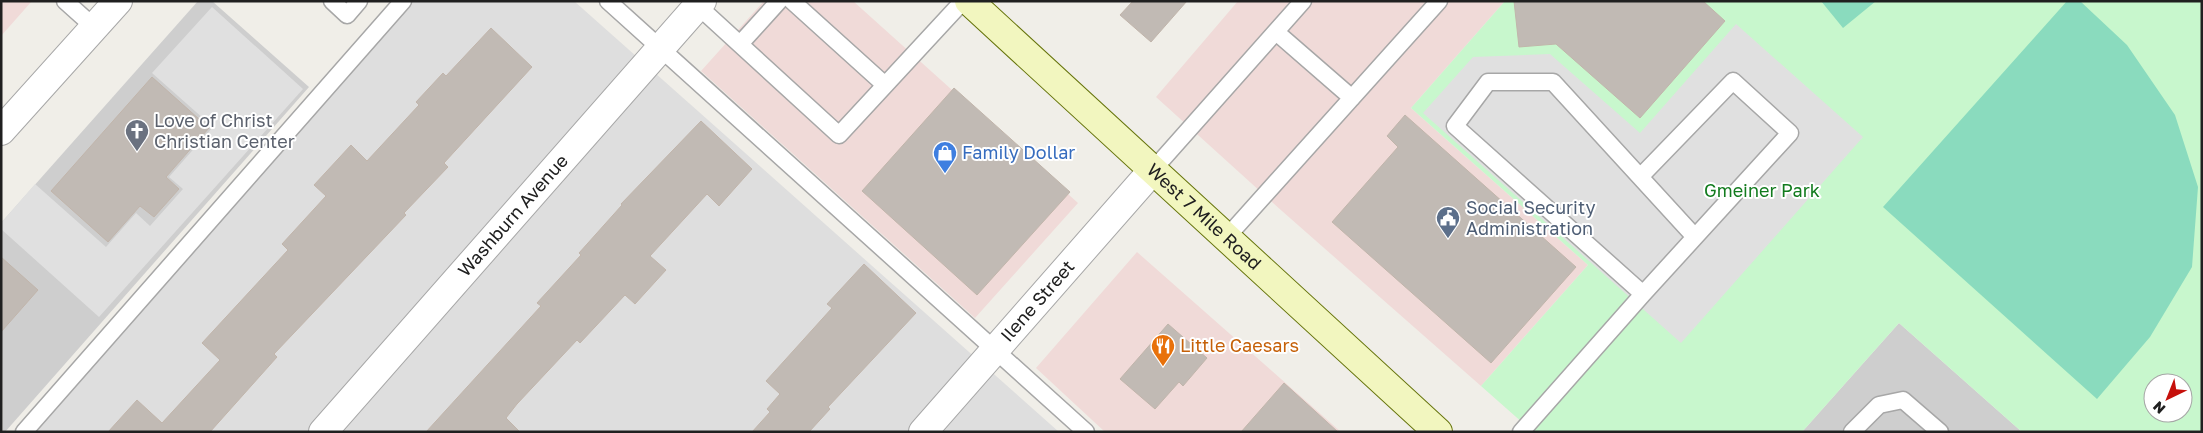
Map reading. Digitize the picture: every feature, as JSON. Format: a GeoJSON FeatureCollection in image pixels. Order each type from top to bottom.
{"type":"FeatureCollection","features":[{"type":"Feature","properties":{"kind":"main road","name":"West 7 Mile Road"},"geometry":{"type":"LineString","coordinates":[[969,1],[1438,432]]}},
{"type":"Feature","properties":{"kind":"street"},"geometry":{"type":"LineString","coordinates":[[1,132],[118,1]]}},
{"type":"Feature","properties":{"kind":"street","name":"Washburn Avenue"},"geometry":{"type":"LineString","coordinates":[[323,432],[700,4]]}},
{"type":"Feature","properties":{"kind":"street","name":"Ilene Street"},"geometry":{"type":"LineString","coordinates":[[923,432],[1152,171]]}},
{"type":"Feature","properties":{"kind":"lane"},"geometry":{"type":"LineString","coordinates":[[65,1],[94,27]]}},
{"type":"Feature","properties":{"kind":"lane"},"geometry":{"type":"LineString","coordinates":[[332,1],[347,14],[359,1]]}},
{"type":"Feature","properties":{"kind":"lane"},"geometry":{"type":"LineString","coordinates":[[24,432],[402,1]]}},
{"type":"Feature","properties":{"kind":"lane"},"geometry":{"type":"LineString","coordinates":[[608,1],[1086,432]]}},
{"type":"Feature","properties":{"kind":"lane"},"geometry":{"type":"LineString","coordinates":[[740,44],[779,1]]}},
{"type":"Feature","properties":{"kind":"lane"},"geometry":{"type":"LineString","coordinates":[[792,1],[885,85]]}},
{"type":"Feature","properties":{"kind":"lane"},"geometry":{"type":"LineString","coordinates":[[700,4],[740,44],[839,135],[964,1]]}},
{"type":"Feature","properties":{"kind":"lane"},"geometry":{"type":"LineString","coordinates":[[1152,171],[1303,1]]}},
{"type":"Feature","properties":{"kind":"lane"},"geometry":{"type":"LineString","coordinates":[[1226,238],[1440,1]]}},
{"type":"Feature","properties":{"kind":"lane"},"geometry":{"type":"LineString","coordinates":[[1276,32],[1352,98]]}},
{"type":"Feature","properties":{"kind":"lane"},"geometry":{"type":"LineString","coordinates":[[1521,432],[1642,294],[1790,133],[1733,81],[1640,176]]}},
{"type":"Feature","properties":{"kind":"lane"},"geometry":{"type":"LineString","coordinates":[[1642,294],[1455,126],[1488,82],[1553,82],[1696,237]]}},
{"type":"Feature","properties":{"kind":"lane"},"geometry":{"type":"LineString","coordinates":[[1852,432],[1879,405],[1903,400],[1940,432]]}},
{"type":"Feature","properties":{"kind":"shaded area"},"geometry":{"type":"Polygon","coordinates":[[[1,1],[32,1],[1,36],[1,1]]]}},
{"type":"Feature","properties":{"kind":"shaded area"},"geometry":{"type":"Polygon","coordinates":[[[198,1],[212,1],[309,87],[3,432],[1,223],[198,1]]]}},
{"type":"Feature","properties":{"kind":"shaded area"},"geometry":{"type":"Polygon","coordinates":[[[413,1],[574,1],[1059,432],[33,432],[413,1]]]}},
{"type":"Feature","properties":{"kind":"shaded area"},"geometry":{"type":"Polygon","coordinates":[[[764,1],[853,1],[1078,203],[975,318],[701,71],[764,1]]]}},
{"type":"Feature","properties":{"kind":"shaded area"},"geometry":{"type":"Polygon","coordinates":[[[1238,1],[1505,1],[1411,108],[1588,265],[1481,386],[1156,97],[1238,1]]]}},
{"type":"Feature","properties":{"kind":"shaded area"},"geometry":{"type":"Polygon","coordinates":[[[212,7],[303,89],[99,317],[1,229],[1,223],[35,184],[106,247],[136,213],[150,226],[183,189],[169,177],[213,127],[152,73],[212,7]]]}},
{"type":"Feature","properties":{"kind":"shaded area"},"geometry":{"type":"Polygon","coordinates":[[[1736,24],[1863,137],[1681,343],[1423,113],[1473,57],[1550,54],[1640,133],[1736,24]]]}},
{"type":"Feature","properties":{"kind":"shaded area"},"geometry":{"type":"Polygon","coordinates":[[[1137,252],[1341,432],[1105,432],[1036,368],[1137,252]]]}},
{"type":"Feature","properties":{"kind":"shaded area"},"geometry":{"type":"Polygon","coordinates":[[[1899,323],[2022,432],[1802,432],[1899,323]]]}},
{"type":"Feature","properties":{"kind":"green space","name":"Gmeiner Park"},"geometry":{"type":"Polygon","coordinates":[[[1505,1],[2202,1],[2202,432],[2022,432],[1899,323],[1802,432],[1533,432],[1481,386],[1588,265],[1411,108],[1505,1]]]}},
{"type":"Feature","properties":{"kind":"green space"},"geometry":{"type":"Polygon","coordinates":[[[1821,1],[1876,1],[1843,28],[1821,1]]]}},
{"type":"Feature","properties":{"kind":"green space"},"geometry":{"type":"Polygon","coordinates":[[[2067,1],[2080,1],[2127,45],[2175,115],[2198,187],[2192,267],[2150,337],[2097,399],[1883,207],[2067,1]]]}},
{"type":"Feature","properties":{"kind":"building"},"geometry":{"type":"Polygon","coordinates":[[[1133,1],[1187,1],[1151,42],[1120,15],[1133,1]]]}},
{"type":"Feature","properties":{"kind":"building"},"geometry":{"type":"Polygon","coordinates":[[[1514,1],[1703,1],[1725,21],[1640,118],[1556,44],[1519,47],[1514,1]]]}},
{"type":"Feature","properties":{"kind":"building"},"geometry":{"type":"Polygon","coordinates":[[[491,28],[532,67],[444,163],[448,167],[404,213],[406,215],[274,354],[277,357],[210,432],[108,432],[137,400],[162,423],[220,360],[202,343],[288,250],[282,244],[326,196],[314,185],[351,145],[367,161],[419,105],[416,102],[443,73],[446,76],[491,28]]]}},
{"type":"Feature","properties":{"kind":"building","name":"Love of Christ Christian Center"},"geometry":{"type":"Polygon","coordinates":[[[152,77],[209,128],[166,177],[179,189],[154,217],[140,206],[108,242],[51,191],[152,77]]]}},
{"type":"Feature","properties":{"kind":"building"},"geometry":{"type":"Polygon","coordinates":[[[954,88],[1070,192],[977,295],[862,191],[954,88]]]}},
{"type":"Feature","properties":{"kind":"building","name":"Social Security Administration"},"geometry":{"type":"Polygon","coordinates":[[[1405,115],[1576,267],[1491,363],[1332,222],[1398,147],[1387,136],[1405,115]]]}},
{"type":"Feature","properties":{"kind":"building"},"geometry":{"type":"Polygon","coordinates":[[[701,121],[752,169],[719,206],[707,194],[650,256],[666,270],[635,304],[625,295],[580,343],[577,340],[517,404],[506,418],[520,432],[426,432],[541,306],[537,303],[581,255],[579,253],[621,204],[701,121]]]}},
{"type":"Feature","properties":{"kind":"building"},"geometry":{"type":"Polygon","coordinates":[[[1,257],[38,290],[1,332],[1,257]]]}},
{"type":"Feature","properties":{"kind":"building"},"geometry":{"type":"Polygon","coordinates":[[[864,264],[916,313],[828,407],[830,409],[809,432],[752,432],[770,412],[767,409],[780,394],[766,381],[832,308],[827,304],[864,264]]]}},
{"type":"Feature","properties":{"kind":"building"},"geometry":{"type":"Polygon","coordinates":[[[1168,324],[1207,358],[1183,386],[1179,382],[1155,409],[1120,379],[1168,324]]]}},
{"type":"Feature","properties":{"kind":"building"},"geometry":{"type":"Polygon","coordinates":[[[1284,383],[1305,402],[1338,432],[1241,432],[1284,383]]]}},
{"type":"Feature","properties":{"kind":"place","name":"Love of Christ Christian Center"},"geometry":{"type":"Point","coordinates":[137,152]}},
{"type":"Feature","properties":{"kind":"place","name":"Family Dollar"},"geometry":{"type":"Point","coordinates":[945,174]}},
{"type":"Feature","properties":{"kind":"place","name":"Social Security Administration"},"geometry":{"type":"Point","coordinates":[1448,239]}},
{"type":"Feature","properties":{"kind":"place","name":"Little Caesars"},"geometry":{"type":"Point","coordinates":[1163,367]}}]}
